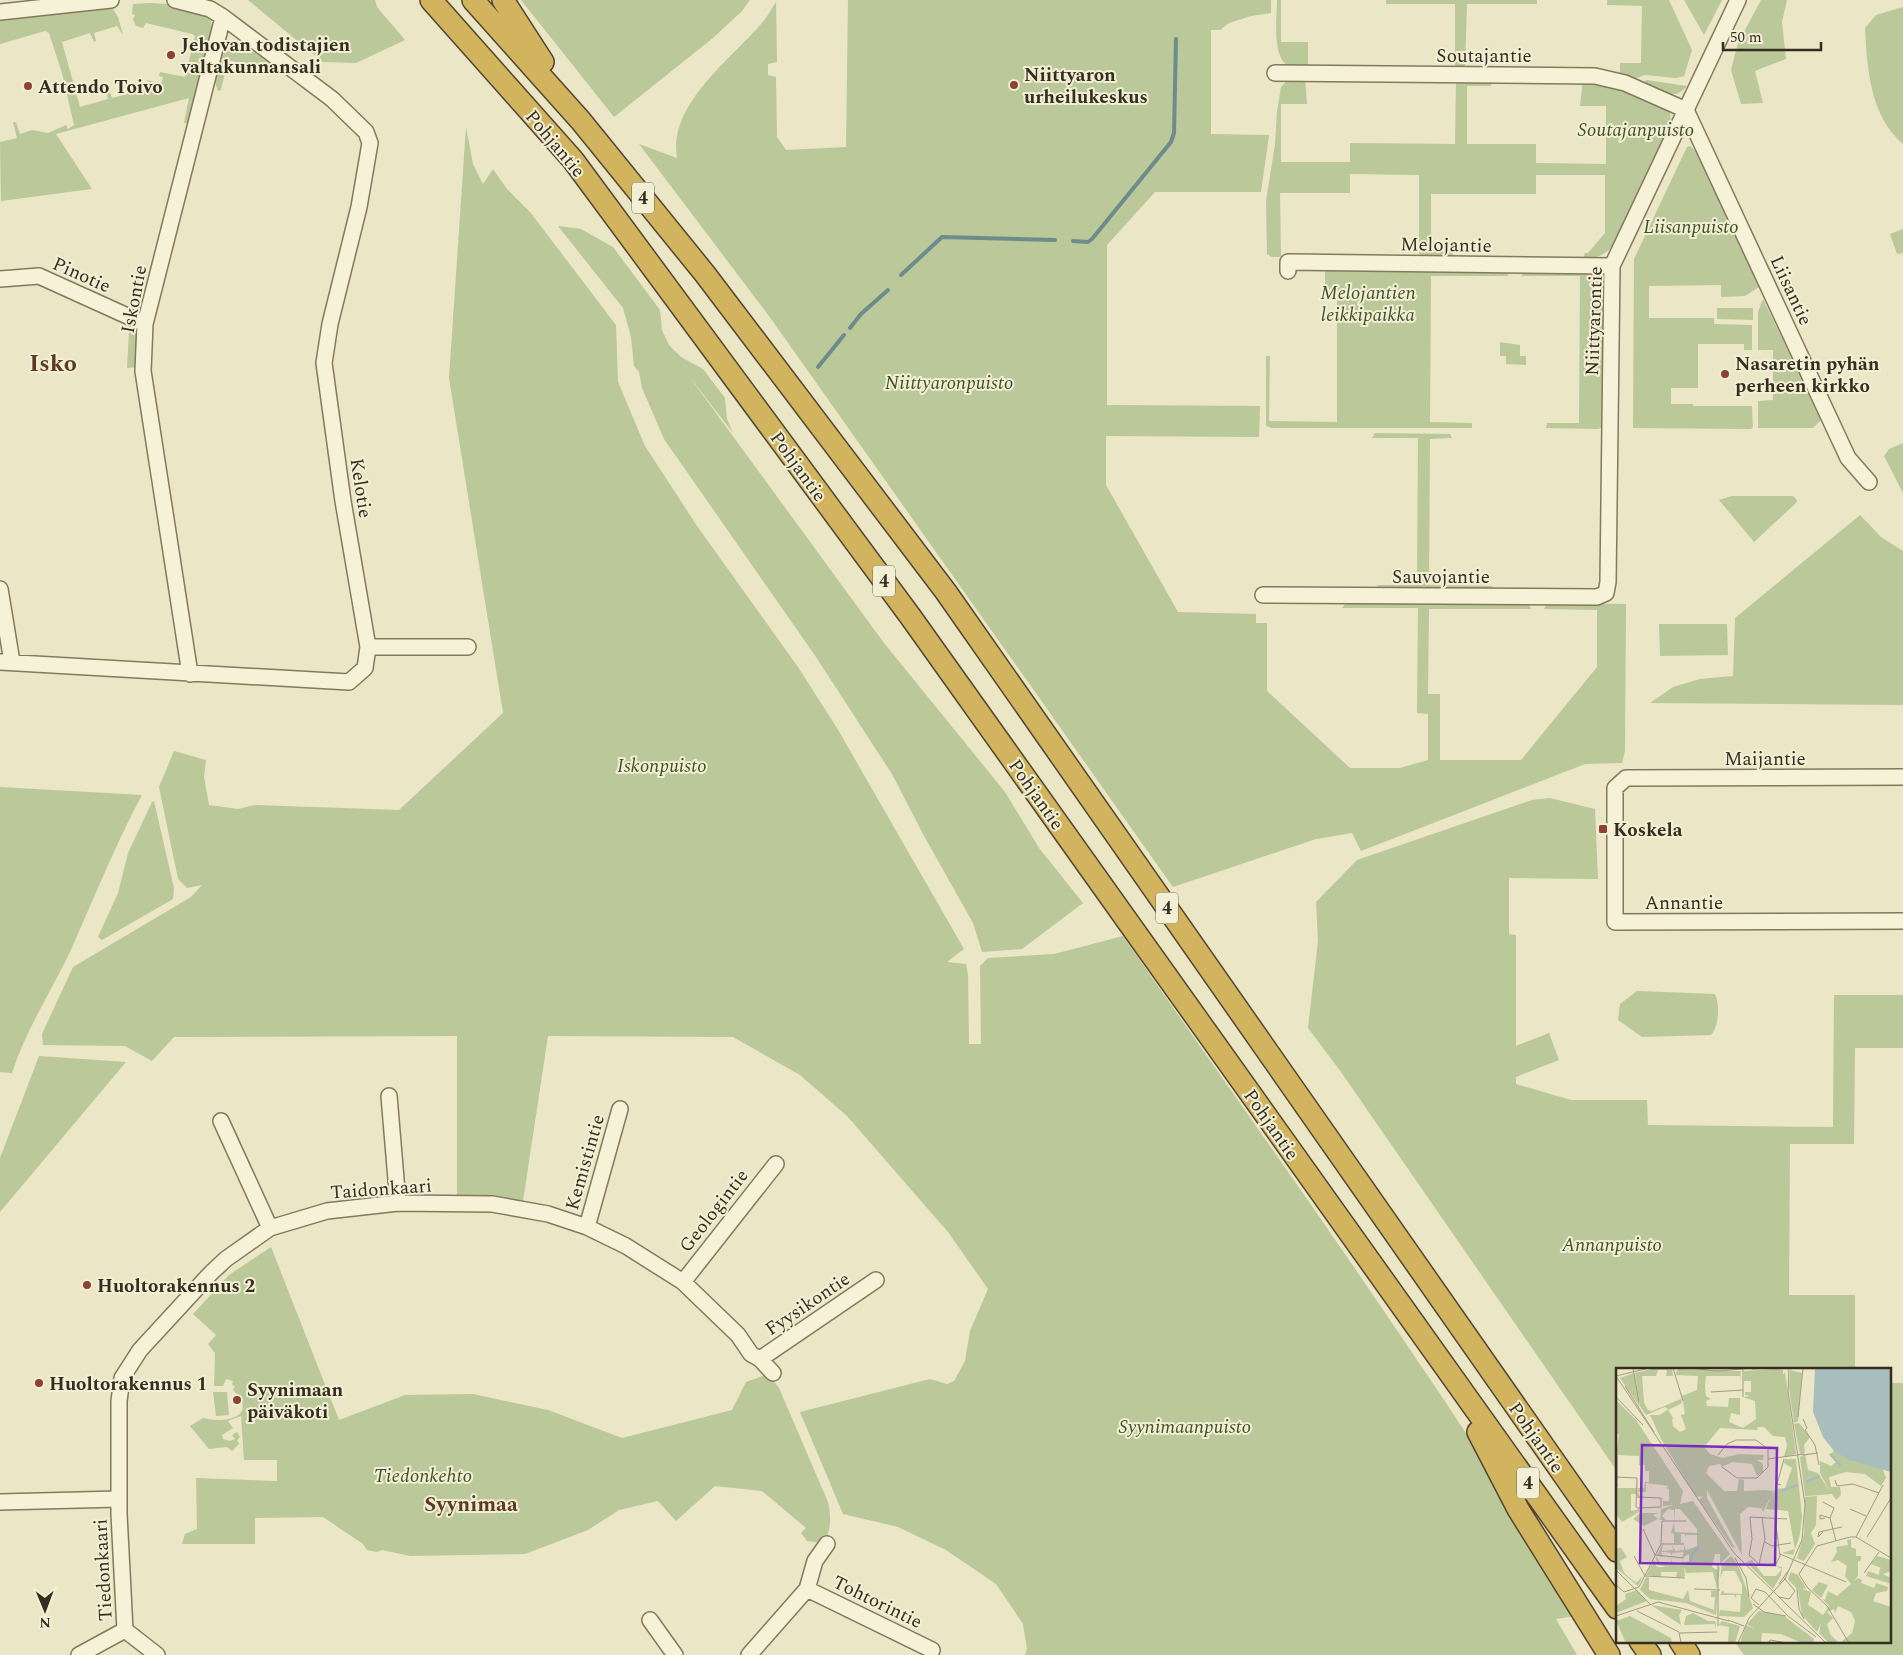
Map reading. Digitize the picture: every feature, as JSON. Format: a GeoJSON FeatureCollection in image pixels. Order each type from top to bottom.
{"type":"FeatureCollection","features":[{"type":"Feature","properties":{"kind":"highway","name":"Pohjantie"},"geometry":{"type":"LineString","coordinates":[[431,0],[579,168],[910,616],[1616,1607]]}},
{"type":"Feature","properties":{"kind":"highway","name":"Pohjantie"},"geometry":{"type":"LineString","coordinates":[[473,0],[581,122],[705,274],[946,592],[1616,1550]]}},
{"type":"Feature","properties":{"kind":"highway"},"geometry":{"type":"LineString","coordinates":[[503,0],[581,122]]}},
{"type":"Feature","properties":{"kind":"highway"},"geometry":{"type":"LineString","coordinates":[[1440,1359],[1518,1509],[1609,1655]]}},
{"type":"Feature","properties":{"kind":"highway"},"geometry":{"type":"LineString","coordinates":[[1641,1642],[1650,1655]]}},
{"type":"Feature","properties":{"kind":"highway"},"geometry":{"type":"LineString","coordinates":[[1681,1642],[1689,1655]]}},
{"type":"Feature","properties":{"kind":"street"},"geometry":{"type":"LineString","coordinates":[[0,12],[111,0]]}},
{"type":"Feature","properties":{"kind":"street"},"geometry":{"type":"LineString","coordinates":[[175,0],[210,9],[223,18]]}},
{"type":"Feature","properties":{"kind":"street","name":"Niittyarontie"},"geometry":{"type":"LineString","coordinates":[[1608,582],[1612,266],[1738,0]]}},
{"type":"Feature","properties":{"kind":"street","name":"Iskontie"},"geometry":{"type":"LineString","coordinates":[[190,674],[144,385],[145,324],[223,18]]}},
{"type":"Feature","properties":{"kind":"street","name":"Kelotie"},"geometry":{"type":"LineString","coordinates":[[6,662],[349,682],[365,668],[368,648],[343,501],[324,363],[330,324],[359,207],[370,143],[366,132],[332,99],[223,18]]}},
{"type":"Feature","properties":{"kind":"street","name":"Soutajantie"},"geometry":{"type":"LineString","coordinates":[[1275,73],[1595,76],[1625,83],[1686,110]]}},
{"type":"Feature","properties":{"kind":"street","name":"Liisantie"},"geometry":{"type":"LineString","coordinates":[[1686,110],[1848,458],[1869,482]]}},
{"type":"Feature","properties":{"kind":"street","name":"Melojantie"},"geometry":{"type":"LineString","coordinates":[[1288,271],[1288,262],[1612,266]]}},
{"type":"Feature","properties":{"kind":"street","name":"Pinotie"},"geometry":{"type":"LineString","coordinates":[[0,279],[39,276],[145,324]]}},
{"type":"Feature","properties":{"kind":"street","name":"Sauvojantie"},"geometry":{"type":"LineString","coordinates":[[1262,595],[1597,597],[1606,593],[1608,582]]}},
{"type":"Feature","properties":{"kind":"street"},"geometry":{"type":"LineString","coordinates":[[0,589],[6,662]]}},
{"type":"Feature","properties":{"kind":"street"},"geometry":{"type":"LineString","coordinates":[[368,648],[468,647]]}},
{"type":"Feature","properties":{"kind":"street","name":"Maijantie"},"geometry":{"type":"LineString","coordinates":[[1626,778],[1903,777]]}},
{"type":"Feature","properties":{"kind":"street","name":"Annantie"},"geometry":{"type":"LineString","coordinates":[[1626,778],[1615,788],[1615,922],[1903,921]]}},
{"type":"Feature","properties":{"kind":"street"},"geometry":{"type":"LineString","coordinates":[[389,1096],[398,1203]]}},
{"type":"Feature","properties":{"kind":"street","name":"Kemistintie"},"geometry":{"type":"LineString","coordinates":[[586,1226],[620,1109]]}},
{"type":"Feature","properties":{"kind":"street"},"geometry":{"type":"LineString","coordinates":[[221,1121],[270,1228]]}},
{"type":"Feature","properties":{"kind":"street","name":"Geologintie"},"geometry":{"type":"LineString","coordinates":[[683,1282],[776,1164]]}},
{"type":"Feature","properties":{"kind":"street","name":"Taidonkaari"},"geometry":{"type":"LineString","coordinates":[[119,1499],[119,1401],[122,1378],[145,1344],[226,1259],[270,1228],[327,1211],[398,1203],[492,1204],[548,1214],[586,1226],[626,1246],[683,1282],[738,1334],[751,1354],[760,1359],[773,1373]]}},
{"type":"Feature","properties":{"kind":"street","name":"Fyysikontie"},"geometry":{"type":"LineString","coordinates":[[760,1359],[876,1280]]}},
{"type":"Feature","properties":{"kind":"street"},"geometry":{"type":"LineString","coordinates":[[0,1502],[119,1499]]}},
{"type":"Feature","properties":{"kind":"street","name":"Tiedonkaari"},"geometry":{"type":"LineString","coordinates":[[119,1499],[125,1630],[156,1655]]}},
{"type":"Feature","properties":{"kind":"street"},"geometry":{"type":"LineString","coordinates":[[749,1655],[807,1589],[815,1561],[827,1544]]}},
{"type":"Feature","properties":{"kind":"street","name":"Tohtorintie"},"geometry":{"type":"LineString","coordinates":[[807,1589],[932,1650]]}},
{"type":"Feature","properties":{"kind":"street"},"geometry":{"type":"LineString","coordinates":[[650,1620],[675,1655]]}},
{"type":"Feature","properties":{"kind":"street"},"geometry":{"type":"LineString","coordinates":[[79,1655],[125,1630]]}},
{"type":"Feature","properties":{"kind":"green space"},"geometry":{"type":"Polygon","coordinates":[[[248,0],[375,0],[377,7],[405,40],[356,63],[323,62],[248,0]]]}},
{"type":"Feature","properties":{"kind":"green space"},"geometry":{"type":"Polygon","coordinates":[[[521,0],[750,0],[742,11],[713,38],[614,117],[521,0]]]}},
{"type":"Feature","properties":{"kind":"green space","name":"Niittyaronpuisto"},"geometry":{"type":"Polygon","coordinates":[[[848,0],[1271,0],[1271,13],[1251,16],[1229,23],[1220,30],[1211,30],[1211,134],[1269,135],[1261,192],[1155,192],[1107,245],[1107,405],[1260,406],[1259,437],[1106,436],[1106,485],[1178,612],[1256,614],[1256,623],[1267,623],[1267,691],[1350,768],[1400,768],[1428,760],[1428,714],[1417,713],[1418,608],[1342,608],[1346,603],[1529,603],[1531,609],[1429,609],[1428,694],[1440,694],[1440,760],[1521,760],[1597,667],[1597,610],[1544,609],[1547,603],[1626,604],[1625,751],[1622,763],[1585,764],[1361,851],[1352,833],[1316,839],[1173,887],[769,316],[639,144],[677,158],[677,139],[682,120],[691,102],[718,68],[763,22],[776,2],[777,62],[768,64],[768,75],[776,77],[777,137],[786,150],[846,147],[848,0]]]}},
{"type":"Feature","properties":{"kind":"green space"},"geometry":{"type":"Polygon","coordinates":[[[1277,0],[1281,0],[1281,42],[1308,42],[1308,65],[1306,67],[1287,65],[1282,60],[1276,35],[1277,0]]]}},
{"type":"Feature","properties":{"kind":"green space"},"geometry":{"type":"Polygon","coordinates":[[[1386,0],[1537,0],[1537,4],[1467,4],[1465,68],[1455,66],[1455,4],[1386,4],[1386,0]]]}},
{"type":"Feature","properties":{"kind":"green space"},"geometry":{"type":"Polygon","coordinates":[[[1607,0],[1669,0],[1692,50],[1684,76],[1676,78],[1645,75],[1632,80],[1620,75],[1620,63],[1641,63],[1642,6],[1607,5],[1607,0]]]}},
{"type":"Feature","properties":{"kind":"green space"},"geometry":{"type":"Polygon","coordinates":[[[1684,0],[1722,0],[1704,35],[1684,0]]]}},
{"type":"Feature","properties":{"kind":"green space"},"geometry":{"type":"Polygon","coordinates":[[[1761,0],[1787,0],[1782,22],[1786,59],[1755,71],[1763,103],[1741,104],[1731,70],[1738,43],[1761,0]]]}},
{"type":"Feature","properties":{"kind":"green space"},"geometry":{"type":"Polygon","coordinates":[[[150,3],[183,6],[199,12],[211,21],[212,31],[190,123],[184,123],[189,98],[56,134],[92,189],[1,201],[0,142],[17,138],[13,122],[16,122],[20,134],[32,130],[48,133],[66,125],[68,129],[74,125],[62,73],[49,33],[45,31],[0,44],[0,20],[111,6],[118,17],[123,35],[117,26],[94,33],[96,41],[94,42],[90,33],[62,42],[80,107],[108,99],[106,90],[109,90],[112,98],[135,92],[135,82],[139,91],[149,88],[147,80],[161,84],[163,77],[159,76],[160,72],[185,77],[195,36],[146,23],[143,28],[136,26],[133,19],[135,15],[132,14],[133,4],[150,3]]]}},
{"type":"Feature","properties":{"kind":"green space"},"geometry":{"type":"Polygon","coordinates":[[[1903,7],[1903,144],[1883,120],[1877,106],[1869,75],[1865,28],[1876,15],[1903,7]]]}},
{"type":"Feature","properties":{"kind":"green space"},"geometry":{"type":"Polygon","coordinates":[[[231,42],[247,44],[282,73],[228,60],[221,90],[218,91],[215,71],[222,52],[231,42]]]}},
{"type":"Feature","properties":{"kind":"green space","name":"Soutajanpuisto"},"geometry":{"type":"Polygon","coordinates":[[[1289,78],[1305,78],[1307,104],[1281,104],[1281,162],[1350,162],[1350,143],[1455,144],[1456,81],[1491,79],[1491,86],[1467,86],[1467,144],[1536,144],[1536,163],[1606,164],[1606,106],[1580,106],[1583,80],[1613,85],[1666,107],[1670,112],[1671,124],[1613,246],[1596,258],[1583,260],[1585,253],[1588,253],[1605,233],[1605,175],[1536,175],[1536,194],[1431,194],[1431,252],[1453,252],[1453,259],[1421,258],[1419,252],[1419,175],[1350,174],[1350,193],[1280,193],[1281,257],[1272,257],[1267,254],[1266,201],[1281,87],[1289,78]]]}},
{"type":"Feature","properties":{"kind":"green space"},"geometry":{"type":"Polygon","coordinates":[[[1647,80],[1687,86],[1676,94],[1664,94],[1639,84],[1647,80]]]}},
{"type":"Feature","properties":{"kind":"green space"},"geometry":{"type":"Polygon","coordinates":[[[466,127],[473,164],[483,184],[493,169],[507,189],[530,212],[616,325],[618,382],[645,446],[697,526],[798,667],[837,728],[964,949],[947,962],[966,964],[968,975],[969,1044],[981,1044],[980,966],[988,958],[1054,954],[1123,936],[1357,1272],[1528,1528],[1582,1615],[1556,1619],[1577,1655],[1025,1655],[1027,1649],[1023,1624],[996,1584],[946,1550],[898,1527],[843,1514],[800,1412],[930,1379],[947,1384],[954,1381],[965,1361],[970,1331],[988,1289],[948,1232],[847,1116],[800,1075],[733,1037],[548,1036],[523,1201],[457,1198],[457,1036],[174,1037],[152,1061],[125,1046],[43,1045],[42,1034],[73,967],[191,897],[202,885],[187,888],[178,879],[159,787],[174,751],[206,760],[204,777],[209,805],[238,809],[255,805],[399,810],[503,713],[449,378],[466,127]]]}},
{"type":"Feature","properties":{"kind":"green space","name":"Liisanpuisto"},"geometry":{"type":"Polygon","coordinates":[[[1690,146],[1698,153],[1759,287],[1745,296],[1721,297],[1721,285],[1649,286],[1649,318],[1714,318],[1714,324],[1752,325],[1752,350],[1744,350],[1744,344],[1698,344],[1698,388],[1671,388],[1671,404],[1752,406],[1753,427],[1751,429],[1633,428],[1634,259],[1687,147],[1690,146]]]}},
{"type":"Feature","properties":{"kind":"green space"},"geometry":{"type":"Polygon","coordinates":[[[558,226],[581,229],[613,247],[660,310],[662,330],[669,345],[681,357],[703,369],[725,398],[727,419],[733,433],[686,372],[884,643],[1005,792],[1039,848],[1083,903],[1022,949],[982,952],[973,923],[892,774],[816,657],[664,439],[642,388],[639,372],[634,366],[631,337],[623,308],[558,226]]]}},
{"type":"Feature","properties":{"kind":"green space"},"geometry":{"type":"Polygon","coordinates":[[[1903,229],[1903,253],[1897,254],[1890,234],[1903,229]]]}},
{"type":"Feature","properties":{"kind":"green space","name":"Melojantien leikkipaikka"},"geometry":{"type":"Polygon","coordinates":[[[1328,270],[1508,272],[1508,276],[1431,276],[1430,422],[1472,423],[1472,428],[1272,428],[1266,426],[1266,356],[1270,356],[1269,421],[1337,422],[1337,290],[1325,289],[1325,272],[1328,270]]]}},
{"type":"Feature","properties":{"kind":"green space"},"geometry":{"type":"Polygon","coordinates":[[[1527,270],[1597,273],[1601,278],[1604,288],[1603,427],[1598,429],[1546,428],[1547,423],[1579,423],[1580,276],[1521,276],[1527,270]]]}},
{"type":"Feature","properties":{"kind":"green space"},"geometry":{"type":"Polygon","coordinates":[[[41,283],[129,324],[138,334],[138,367],[127,368],[129,332],[127,326],[41,283]]]}},
{"type":"Feature","properties":{"kind":"green space"},"geometry":{"type":"Polygon","coordinates":[[[1763,299],[1822,419],[1813,428],[1758,428],[1758,401],[1773,400],[1773,350],[1758,350],[1758,312],[1763,299]]]}},
{"type":"Feature","properties":{"kind":"green space"},"geometry":{"type":"Polygon","coordinates":[[[1717,308],[1753,308],[1753,320],[1717,319],[1717,308]]]}},
{"type":"Feature","properties":{"kind":"green space"},"geometry":{"type":"Polygon","coordinates":[[[1500,342],[1520,345],[1520,356],[1526,356],[1526,365],[1506,364],[1506,356],[1500,356],[1500,342]]]}},
{"type":"Feature","properties":{"kind":"green space"},"geometry":{"type":"Polygon","coordinates":[[[1375,433],[1450,434],[1452,438],[1430,439],[1429,585],[1493,586],[1488,592],[1381,591],[1377,585],[1417,585],[1418,438],[1372,438],[1375,433]]]}},
{"type":"Feature","properties":{"kind":"green space"},"geometry":{"type":"Polygon","coordinates":[[[1903,443],[1903,493],[1884,456],[1889,449],[1903,443]]]}},
{"type":"Feature","properties":{"kind":"green space"},"geometry":{"type":"Polygon","coordinates":[[[1732,496],[1793,496],[1797,500],[1754,542],[1719,500],[1732,496]]]}},
{"type":"Feature","properties":{"kind":"green space"},"geometry":{"type":"Polygon","coordinates":[[[1860,515],[1881,537],[1903,551],[1903,705],[1650,703],[1673,687],[1700,679],[1733,676],[1735,618],[1860,515]]]}},
{"type":"Feature","properties":{"kind":"green space"},"geometry":{"type":"Polygon","coordinates":[[[1659,624],[1727,624],[1728,655],[1660,656],[1659,624]]]}},
{"type":"Feature","properties":{"kind":"green space"},"geometry":{"type":"Polygon","coordinates":[[[0,787],[142,795],[113,854],[69,954],[38,1013],[12,1073],[0,1072],[0,787]]]}},
{"type":"Feature","properties":{"kind":"green space","name":"Annanpuisto"},"geometry":{"type":"Polygon","coordinates":[[[1550,798],[1595,809],[1598,879],[1509,878],[1509,934],[1516,935],[1516,1046],[1549,1033],[1559,1060],[1516,1077],[1516,1084],[1571,1100],[1647,1100],[1648,1125],[1833,1127],[1834,995],[1903,995],[1903,1048],[1855,1048],[1854,1144],[1790,1144],[1789,1295],[1855,1295],[1855,1368],[1616,1368],[1616,1470],[1341,1072],[1308,1028],[1318,941],[1316,902],[1357,860],[1532,800],[1550,798]]]}},
{"type":"Feature","properties":{"kind":"green space"},"geometry":{"type":"Polygon","coordinates":[[[154,801],[174,888],[173,899],[102,940],[98,937],[118,893],[128,853],[154,801]]]}},
{"type":"Feature","properties":{"kind":"green space"},"geometry":{"type":"Polygon","coordinates":[[[1637,991],[1715,994],[1718,1004],[1718,1015],[1714,1031],[1711,1035],[1642,1037],[1618,1020],[1620,1004],[1637,991]]]}},
{"type":"Feature","properties":{"kind":"green space"},"geometry":{"type":"Polygon","coordinates":[[[39,1056],[126,1062],[0,1212],[0,1158],[39,1056]]]}},
{"type":"Feature","properties":{"kind":"green space","name":"Tiedonkehto"},"geometry":{"type":"Polygon","coordinates":[[[271,1247],[339,1420],[405,1395],[473,1394],[548,1410],[622,1438],[732,1410],[746,1382],[768,1374],[779,1388],[828,1502],[830,1523],[826,1538],[823,1543],[807,1541],[801,1533],[806,1528],[762,1491],[715,1486],[676,1521],[658,1501],[619,1510],[588,1530],[525,1554],[410,1556],[382,1550],[377,1552],[367,1550],[363,1544],[323,1517],[255,1518],[255,1544],[182,1544],[185,1534],[197,1529],[196,1478],[277,1481],[277,1460],[244,1460],[241,1416],[228,1421],[233,1428],[222,1435],[223,1439],[230,1441],[235,1439],[232,1435],[237,1432],[240,1437],[237,1440],[239,1444],[232,1451],[227,1447],[209,1449],[190,1426],[203,1418],[212,1420],[229,1419],[241,1412],[243,1407],[233,1390],[235,1386],[232,1385],[233,1381],[226,1379],[223,1386],[214,1386],[215,1353],[208,1344],[216,1335],[193,1314],[229,1275],[271,1247]]]}},
{"type":"Feature","properties":{"kind":"green space"},"geometry":{"type":"Polygon","coordinates":[[[1890,1383],[1903,1383],[1903,1655],[1744,1655],[1735,1642],[1890,1642],[1890,1383]]]}},
{"type":"Feature","properties":{"kind":"green space"},"geometry":{"type":"Polygon","coordinates":[[[213,1392],[227,1392],[229,1415],[216,1416],[213,1392]]]}},
{"type":"Feature","properties":{"kind":"waterway"},"geometry":{"type":"LineString","coordinates":[[1073,241],[1088,242],[1092,239],[1171,142],[1174,133],[1176,39]]}},
{"type":"Feature","properties":{"kind":"waterway"},"geometry":{"type":"LineString","coordinates":[[901,275],[942,237],[1055,240]]}},
{"type":"Feature","properties":{"kind":"waterway"},"geometry":{"type":"LineString","coordinates":[[850,328],[861,314],[888,290]]}},
{"type":"Feature","properties":{"kind":"waterway"},"geometry":{"type":"LineString","coordinates":[[818,367],[844,335]]}},
{"type":"Feature","properties":{"kind":"place","name":"Jehovan todistajien valtakunnansali"},"geometry":{"type":"Point","coordinates":[171,55]}},
{"type":"Feature","properties":{"kind":"place","name":"Niittyaron urheilukeskus"},"geometry":{"type":"Point","coordinates":[1014,85]}},
{"type":"Feature","properties":{"kind":"place","name":"Attendo Toivo"},"geometry":{"type":"Point","coordinates":[28,86]}},
{"type":"Feature","properties":{"kind":"place","name":"Nasaretin pyhän perheen kirkko"},"geometry":{"type":"Point","coordinates":[1725,374]}},
{"type":"Feature","properties":{"kind":"place","name":"Koskela"},"geometry":{"type":"Point","coordinates":[1603,829]}},
{"type":"Feature","properties":{"kind":"place","name":"Huoltorakennus 2"},"geometry":{"type":"Point","coordinates":[87,1285]}},
{"type":"Feature","properties":{"kind":"place","name":"Huoltorakennus 1"},"geometry":{"type":"Point","coordinates":[39,1383]}},
{"type":"Feature","properties":{"kind":"place","name":"Syynimaan päiväkoti"},"geometry":{"type":"Point","coordinates":[237,1400]}},
{"type":"Feature","properties":{"kind":"district","name":"Isko"},"geometry":{"type":"Point","coordinates":[53,363]}},
{"type":"Feature","properties":{"kind":"district","name":"Syynimaa"},"geometry":{"type":"Point","coordinates":[471,1504]}},
{"type":"Feature","properties":{"kind":"park label","name":"Iskonpuisto"},"geometry":{"type":"Point","coordinates":[662,765]}},
{"type":"Feature","properties":{"kind":"park label","name":"Syynimaanpuisto"},"geometry":{"type":"Point","coordinates":[1185,1426]}}]}
